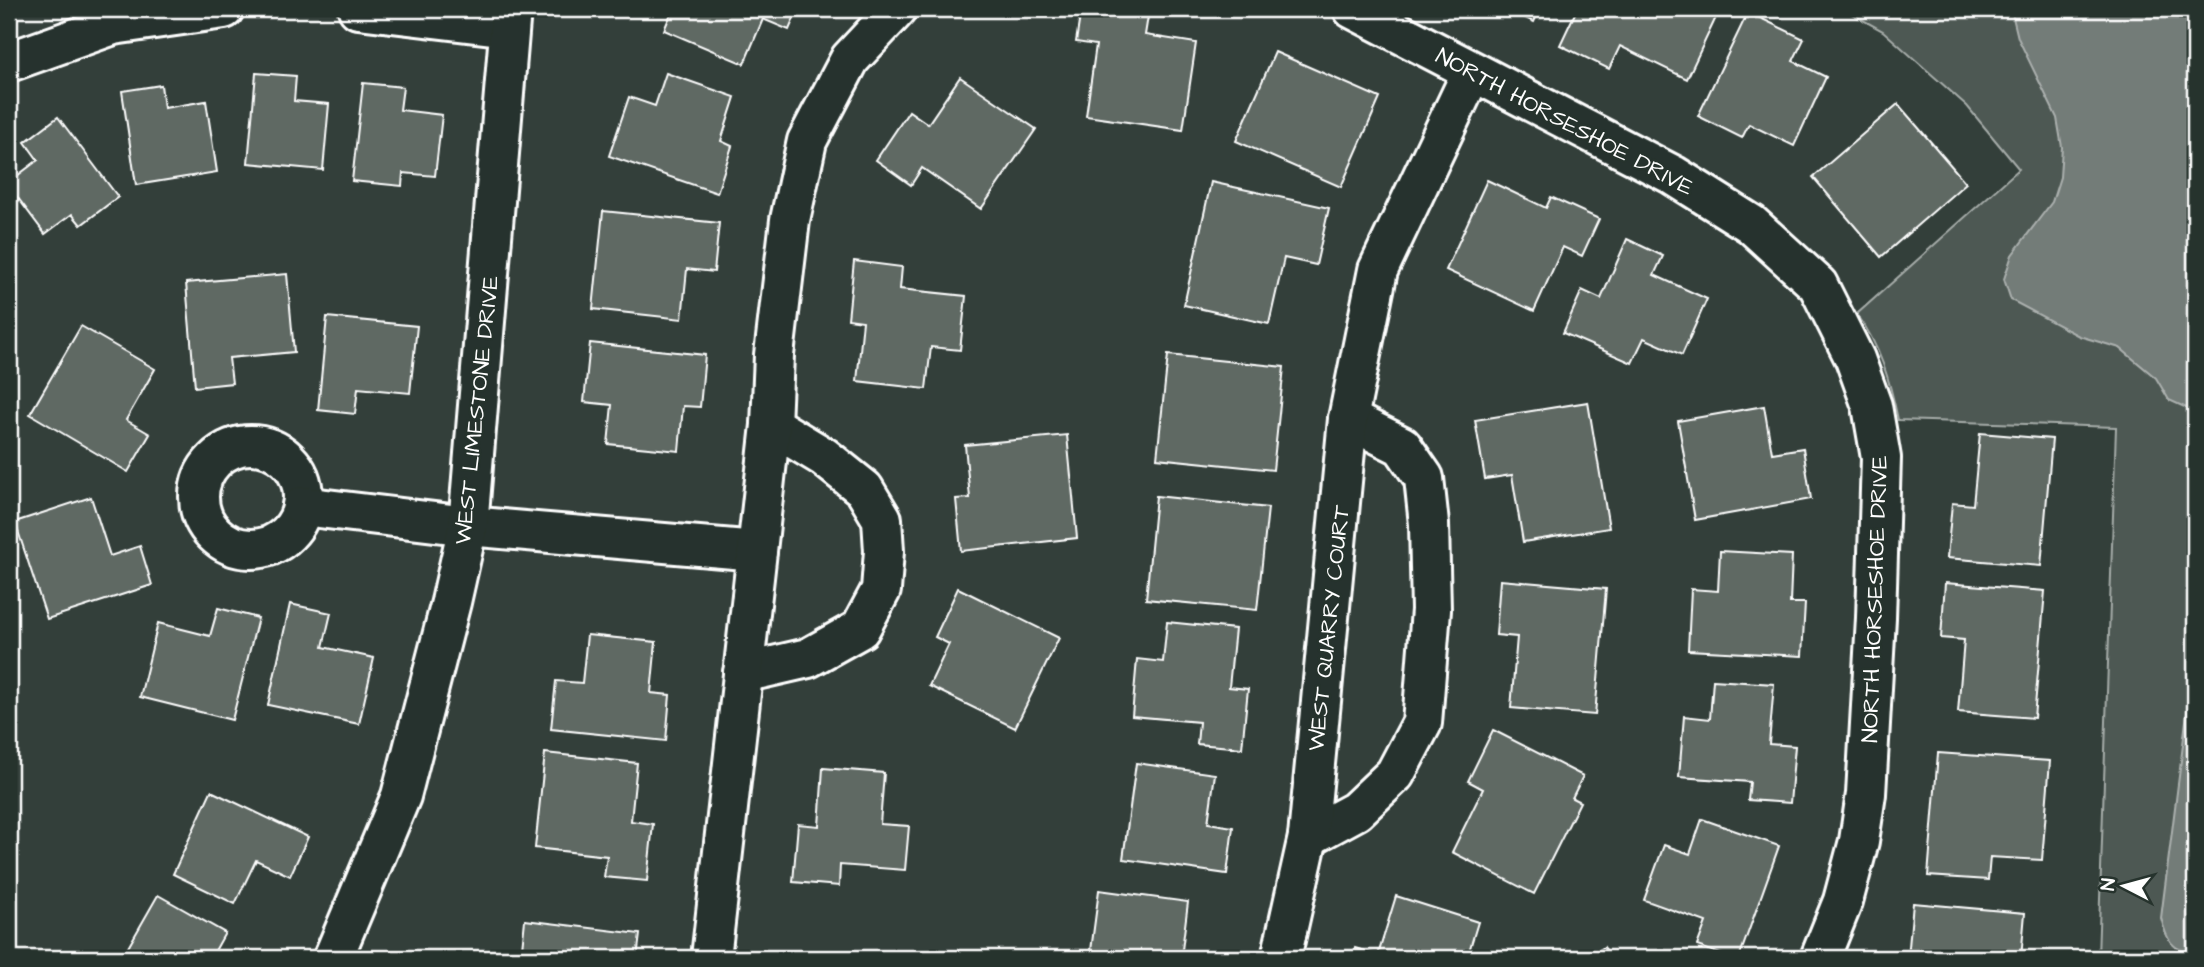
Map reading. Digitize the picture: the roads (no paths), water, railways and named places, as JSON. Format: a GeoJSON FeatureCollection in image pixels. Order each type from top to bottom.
{"type":"FeatureCollection","features":[{"type":"Feature","properties":{"kind":"street"},"geometry":{"type":"LineString","coordinates":[[9,62],[113,26],[224,9]]}},
{"type":"Feature","properties":{"kind":"street"},"geometry":{"type":"LineString","coordinates":[[358,9],[510,18]]}},
{"type":"Feature","properties":{"kind":"street"},"geometry":{"type":"LineString","coordinates":[[711,958],[771,425],[774,355],[790,220],[807,141],[850,60],[897,9]]}},
{"type":"Feature","properties":{"kind":"street","name":"NORTH HORSESHOE DRIVE"},"geometry":{"type":"LineString","coordinates":[[1353,9],[1673,175],[1751,224],[1818,285],[1855,359],[1872,406],[1881,458],[1867,781],[1859,841],[1843,901],[1821,958]]}},
{"type":"Feature","properties":{"kind":"street","name":"WEST LIMESTONE DRIVE"},"geometry":{"type":"LineString","coordinates":[[333,958],[401,796],[468,526],[510,18]]}},
{"type":"Feature","properties":{"kind":"street","name":"WEST QUARRY COURT"},"geometry":{"type":"LineString","coordinates":[[1281,958],[1308,836],[1348,419],[1378,270],[1472,72]]}},
{"type":"Feature","properties":{"kind":"street"},"geometry":{"type":"LineString","coordinates":[[1308,836],[1356,811],[1395,774],[1422,723],[1431,610],[1429,524],[1423,478],[1402,446],[1348,419]]}},
{"type":"Feature","properties":{"kind":"street"},"geometry":{"type":"LineString","coordinates":[[743,673],[808,658],[860,629],[881,590],[884,551],[882,519],[864,489],[824,457],[771,425]]}},
{"type":"Feature","properties":{"kind":"street"},"geometry":{"type":"LineString","coordinates":[[302,506],[468,526],[757,551]]}}]}
